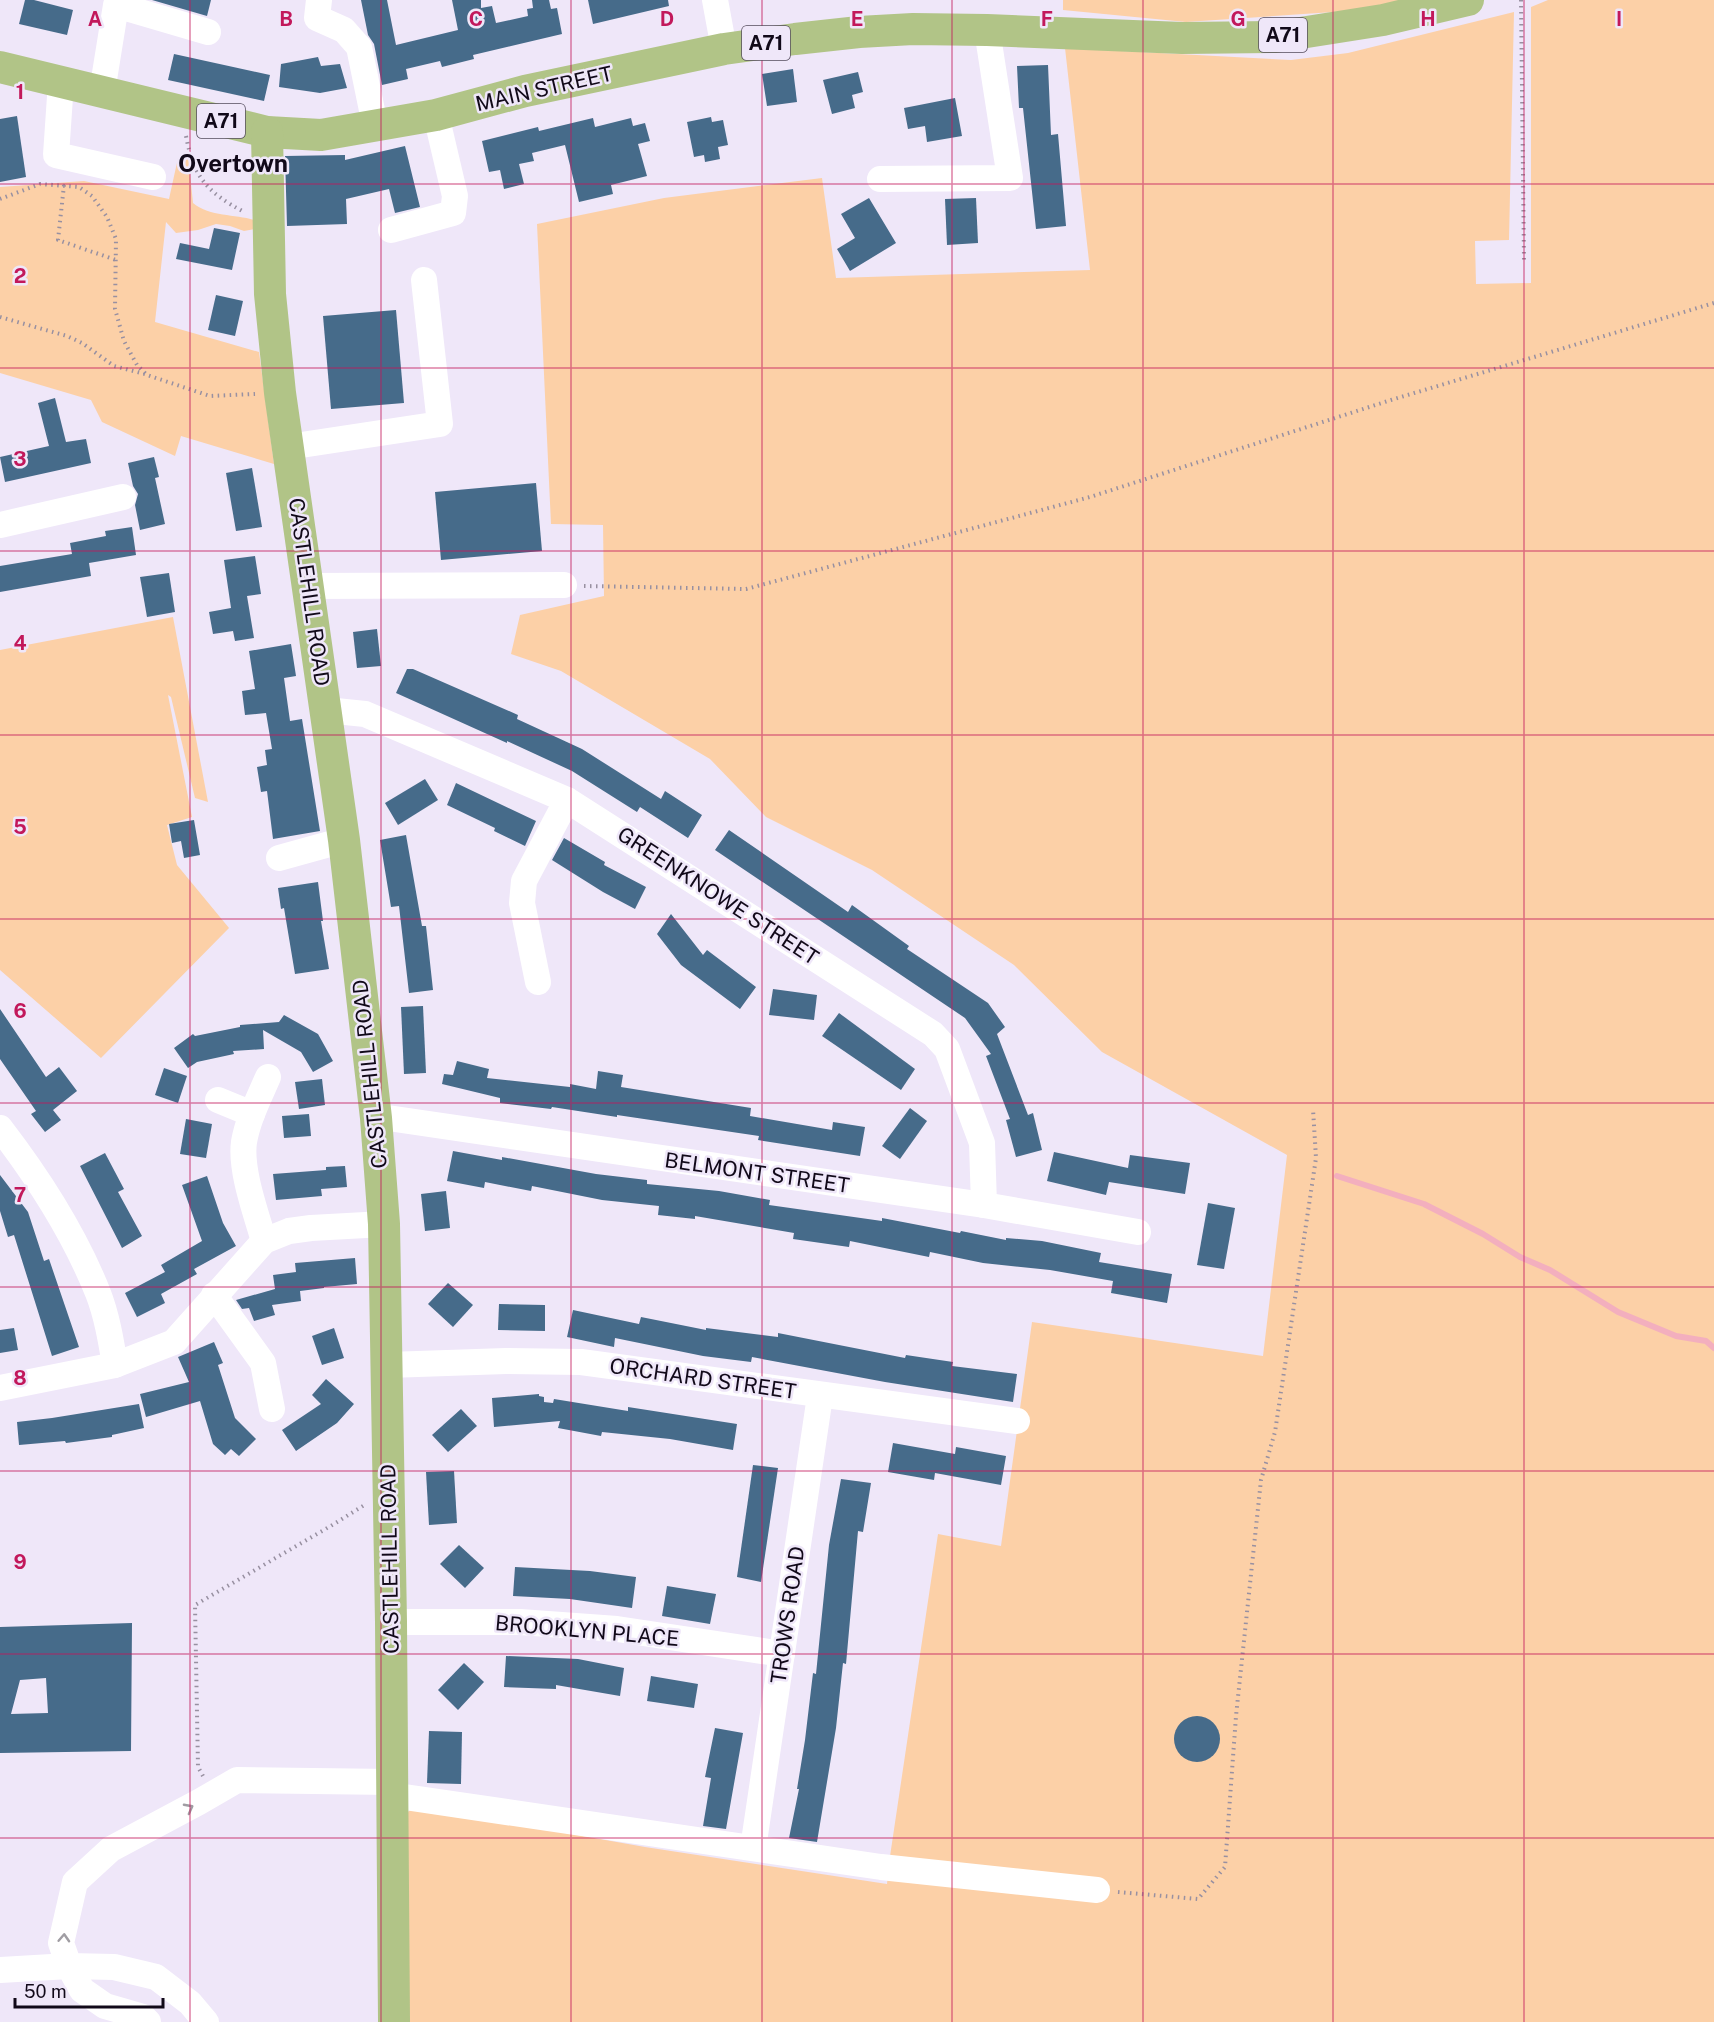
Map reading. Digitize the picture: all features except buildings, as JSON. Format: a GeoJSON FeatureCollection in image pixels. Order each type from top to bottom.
{"type":"FeatureCollection","features":[{"type":"Feature","properties":{"kind":"main road","name":"MAIN STREET"},"geometry":{"type":"LineString","coordinates":[[0,67],[267,132],[321,135],[436,115],[525,91],[724,49],[859,32],[913,29],[1095,33],[1182,38],[1275,36],[1383,20],[1468,0]]}},
{"type":"Feature","properties":{"kind":"main road","name":"CASTLEHILL ROAD"},"geometry":{"type":"LineString","coordinates":[[267,132],[270,294],[280,393],[344,840],[376,1118],[384,1224],[388,1365],[394,2022]]}},
{"type":"Feature","properties":{"kind":"street"},"geometry":{"type":"LineString","coordinates":[[319,0],[317,18],[344,30],[359,47],[375,125]]}},
{"type":"Feature","properties":{"kind":"street"},"geometry":{"type":"LineString","coordinates":[[715,0],[724,49]]}},
{"type":"Feature","properties":{"kind":"street"},"geometry":{"type":"LineString","coordinates":[[102,92],[116,5],[208,32]]}},
{"type":"Feature","properties":{"kind":"street"},"geometry":{"type":"LineString","coordinates":[[880,179],[1010,178],[987,30]]}},
{"type":"Feature","properties":{"kind":"street"},"geometry":{"type":"LineString","coordinates":[[61,82],[56,155],[153,177]]}},
{"type":"Feature","properties":{"kind":"street"},"geometry":{"type":"LineString","coordinates":[[391,230],[453,213],[454,196],[436,115]]}},
{"type":"Feature","properties":{"kind":"street"},"geometry":{"type":"LineString","coordinates":[[288,447],[440,424],[424,280]]}},
{"type":"Feature","properties":{"kind":"street"},"geometry":{"type":"LineString","coordinates":[[0,525],[123,497]]}},
{"type":"Feature","properties":{"kind":"street"},"geometry":{"type":"LineString","coordinates":[[307,586],[564,585]]}},
{"type":"Feature","properties":{"kind":"street","name":"GREENKNOWE STREET"},"geometry":{"type":"LineString","coordinates":[[326,710],[365,714],[567,800],[933,1034],[947,1049],[982,1143],[984,1205]]}},
{"type":"Feature","properties":{"kind":"street"},"geometry":{"type":"LineString","coordinates":[[538,982],[522,903],[524,881],[567,800]]}},
{"type":"Feature","properties":{"kind":"street"},"geometry":{"type":"LineString","coordinates":[[279,858],[344,840]]}},
{"type":"Feature","properties":{"kind":"street"},"geometry":{"type":"LineString","coordinates":[[264,1241],[245,1169],[244,1144],[252,1114],[268,1077]]}},
{"type":"Feature","properties":{"kind":"street"},"geometry":{"type":"LineString","coordinates":[[218,1100],[252,1114]]}},
{"type":"Feature","properties":{"kind":"street","name":"BELMONT STREET"},"geometry":{"type":"LineString","coordinates":[[376,1118],[984,1205],[1138,1232]]}},
{"type":"Feature","properties":{"kind":"street"},"geometry":{"type":"LineString","coordinates":[[0,1128],[49,1195],[70,1232],[99,1295],[109,1330],[115,1365]]}},
{"type":"Feature","properties":{"kind":"street"},"geometry":{"type":"LineString","coordinates":[[0,1388],[115,1365],[174,1342],[264,1241],[289,1231],[384,1224]]}},
{"type":"Feature","properties":{"kind":"street"},"geometry":{"type":"LineString","coordinates":[[214,1295],[263,1363],[272,1409]]}},
{"type":"Feature","properties":{"kind":"street","name":"ORCHARD STREET"},"geometry":{"type":"LineString","coordinates":[[388,1365],[506,1361],[581,1362],[1017,1421]]}},
{"type":"Feature","properties":{"kind":"street","name":"TROWS ROAD"},"geometry":{"type":"LineString","coordinates":[[755,1835],[820,1396]]}},
{"type":"Feature","properties":{"kind":"street","name":"BROOKLYN PLACE"},"geometry":{"type":"LineString","coordinates":[[391,1622],[520,1622],[606,1628],[782,1654]]}},
{"type":"Feature","properties":{"kind":"street"},"geometry":{"type":"LineString","coordinates":[[147,2022],[143,2017],[105,2006],[82,1990],[69,1966],[62,1943],[75,1882],[111,1849],[237,1780],[392,1788],[881,1867],[1097,1890]]}},
{"type":"Feature","properties":{"kind":"street"},"geometry":{"type":"LineString","coordinates":[[0,1970],[69,1966],[114,1967],[156,1977],[189,2003],[206,2022]]}},
{"type":"Feature","properties":{"kind":"path"},"geometry":{"type":"LineString","coordinates":[[1521,0],[1524,260]]}},
{"type":"Feature","properties":{"kind":"path"},"geometry":{"type":"LineString","coordinates":[[196,135],[186,132],[190,154],[209,190],[229,204],[268,225]]}},
{"type":"Feature","properties":{"kind":"path"},"geometry":{"type":"LineString","coordinates":[[56,155],[64,186],[58,240],[116,260]]}},
{"type":"Feature","properties":{"kind":"path"},"geometry":{"type":"LineString","coordinates":[[0,199],[40,184],[79,187],[92,196],[107,217],[116,239],[115,309],[124,340],[137,365],[147,375]]}},
{"type":"Feature","properties":{"kind":"path"},"geometry":{"type":"LineString","coordinates":[[564,585],[746,590],[1090,496],[1391,400],[1714,303]]}},
{"type":"Feature","properties":{"kind":"path"},"geometry":{"type":"LineString","coordinates":[[0,317],[67,336],[82,343],[114,366],[210,396],[280,393]]}},
{"type":"Feature","properties":{"kind":"path"},"geometry":{"type":"LineString","coordinates":[[1097,1890],[1198,1899],[1225,1867],[1236,1716],[1261,1480],[1275,1432],[1316,1158],[1313,1109]]}},
{"type":"Feature","properties":{"kind":"path"},"geometry":{"type":"LineString","coordinates":[[213,1794],[198,1767],[195,1605],[371,1500],[371,1512]]}},
{"type":"Feature","properties":{"kind":"shaded area"},"geometry":{"type":"Polygon","coordinates":[[[1063,0],[1403,0],[1363,10],[1186,22],[1063,10],[1063,0]]]}},
{"type":"Feature","properties":{"kind":"shaded area"},"geometry":{"type":"Polygon","coordinates":[[[1548,0],[1714,0],[1714,2022],[407,2022],[406,1814],[414,1806],[645,1847],[887,1884],[938,1534],[1001,1546],[1032,1322],[1263,1356],[1287,1155],[1102,1052],[1014,965],[872,870],[766,817],[710,759],[561,671],[511,654],[520,615],[604,596],[603,525],[551,524],[537,224],[664,198],[822,178],[836,278],[1090,270],[1065,48],[1291,60],[1348,53],[1514,12],[1509,240],[1475,241],[1476,284],[1531,283],[1531,7],[1548,0]]]}},
{"type":"Feature","properties":{"kind":"shaded area"},"geometry":{"type":"Polygon","coordinates":[[[181,154],[188,155],[193,203],[207,211],[254,220],[255,229],[244,231],[216,224],[198,230],[176,233],[166,222],[155,322],[259,352],[274,464],[181,436],[175,456],[102,422],[91,400],[0,373],[0,187],[84,181],[169,199],[178,158],[181,154]]]}},
{"type":"Feature","properties":{"kind":"shaded area"},"geometry":{"type":"Polygon","coordinates":[[[173,617],[208,802],[195,798],[171,697],[168,695],[192,817],[167,825],[177,865],[229,928],[101,1058],[0,970],[0,650],[173,617]]]}},
{"type":"Feature","properties":{"kind":"waterway"},"geometry":{"type":"LineString","coordinates":[[1337,1176],[1424,1204],[1483,1234],[1520,1257],[1550,1270],[1618,1312],[1676,1336],[1706,1341],[1714,1348]]}},
{"type":"Feature","properties":{"kind":"district","name":"Overtown"},"geometry":{"type":"Point","coordinates":[233,164]}}]}
